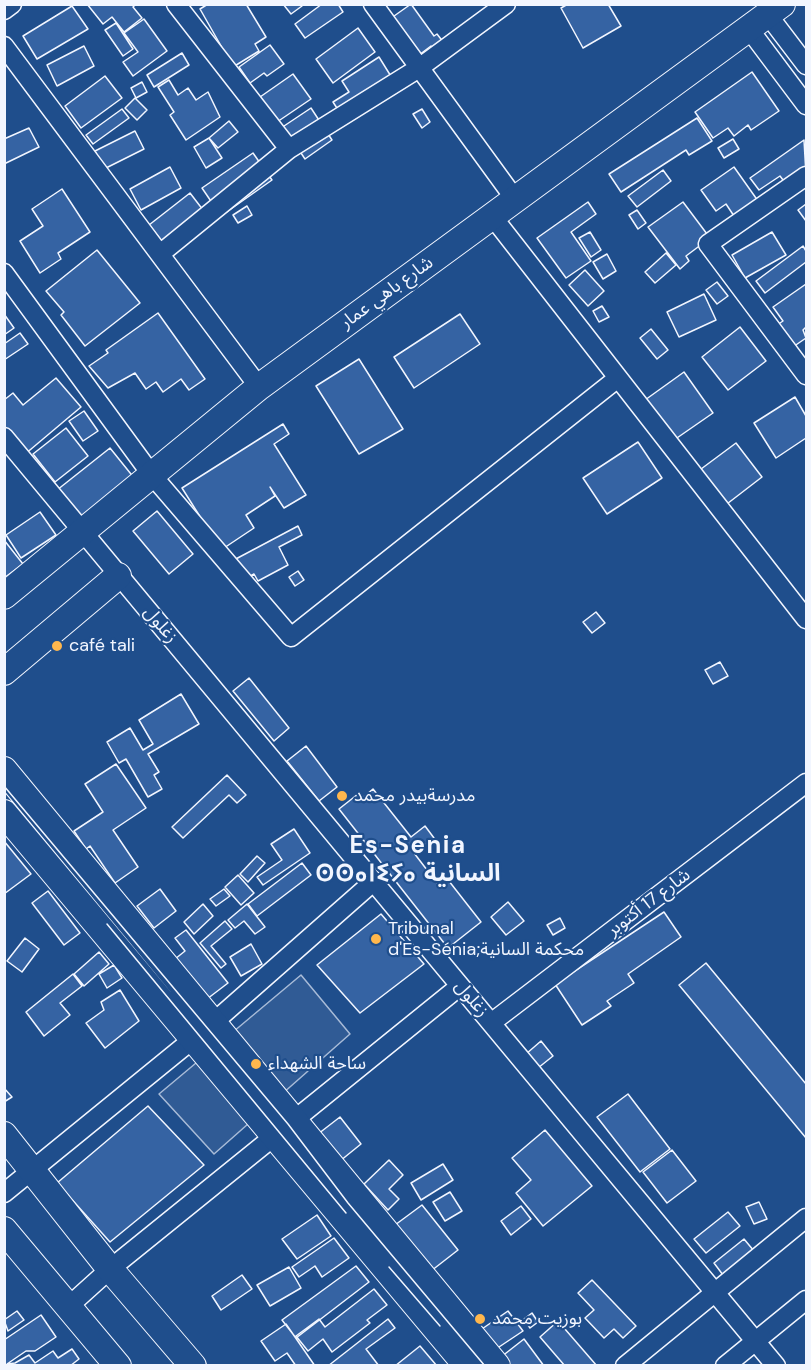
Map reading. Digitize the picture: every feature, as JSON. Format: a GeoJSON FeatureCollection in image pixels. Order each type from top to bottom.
{"type":"FeatureCollection","features":[{"type":"Feature","properties":{"kind":"main road","name":"شارع باهي عمار"},"geometry":{"type":"LineString","coordinates":[[4,596],[259,387],[772,11]]}},
{"type":"Feature","properties":{"kind":"main road"},"geometry":{"type":"LineString","coordinates":[[4,672],[118,576]]}},
{"type":"Feature","properties":{"kind":"main road"},"geometry":{"type":"LineString","coordinates":[[4,770],[214,1022],[284,1127],[467,1365]]}},
{"type":"Feature","properties":{"kind":"main road"},"geometry":{"type":"LineString","coordinates":[[4,813],[193,1038],[284,1127],[496,1365]]}},
{"type":"Feature","properties":{"kind":"main road"},"geometry":{"type":"LineString","coordinates":[[4,1135],[110,1269],[193,1365]]}},
{"type":"Feature","properties":{"kind":"main road"},"geometry":{"type":"LineString","coordinates":[[4,1230],[118,1365]]}},
{"type":"Feature","properties":{"kind":"street"},"geometry":{"type":"LineString","coordinates":[[4,10],[12,4]]}},
{"type":"Feature","properties":{"kind":"street"},"geometry":{"type":"LineString","coordinates":[[176,4],[289,149]]}},
{"type":"Feature","properties":{"kind":"street"},"geometry":{"type":"LineString","coordinates":[[373,4],[515,199]]}},
{"type":"Feature","properties":{"kind":"street"},"geometry":{"type":"LineString","coordinates":[[160,254],[289,149],[419,68],[506,4]]}},
{"type":"Feature","properties":{"kind":"street"},"geometry":{"type":"LineString","coordinates":[[772,11],[807,65]]}},
{"type":"Feature","properties":{"kind":"street"},"geometry":{"type":"LineString","coordinates":[[772,11],[807,105]]}},
{"type":"Feature","properties":{"kind":"street"},"geometry":{"type":"LineString","coordinates":[[4,46],[259,387]]}},
{"type":"Feature","properties":{"kind":"street"},"geometry":{"type":"LineString","coordinates":[[807,176],[708,244],[807,375]]}},
{"type":"Feature","properties":{"kind":"street"},"geometry":{"type":"LineString","coordinates":[[492,216],[807,619]]}},
{"type":"Feature","properties":{"kind":"street"},"geometry":{"type":"LineString","coordinates":[[4,273],[151,474],[291,637],[618,378]]}},
{"type":"Feature","properties":{"kind":"street","name":"زغلول"},"geometry":{"type":"LineString","coordinates":[[4,437],[776,1365]]}},
{"type":"Feature","properties":{"kind":"street","name":"شارع 17 أكتوبر"},"geometry":{"type":"LineString","coordinates":[[491,1023],[807,783]]}},
{"type":"Feature","properties":{"kind":"street"},"geometry":{"type":"LineString","coordinates":[[4,1193],[214,1022],[373,882]]}},
{"type":"Feature","properties":{"kind":"street"},"geometry":{"type":"LineString","coordinates":[[69,1306],[110,1269],[460,986]]}},
{"type":"Feature","properties":{"kind":"street"},"geometry":{"type":"LineString","coordinates":[[626,1365],[807,1218]]}},
{"type":"Feature","properties":{"kind":"street"},"geometry":{"type":"LineString","coordinates":[[725,1365],[807,1300]]}},
{"type":"Feature","properties":{"kind":"shaded area","name":"ساحة الشهداء"},"geometry":{"type":"Polygon","coordinates":[[[301,975],[350,1034],[214,1154],[159,1094],[301,975]]]}},
{"type":"Feature","properties":{"kind":"building"},"geometry":{"type":"Polygon","coordinates":[[[87,4],[136,4],[133,7],[142,18],[124,32],[112,17],[103,24],[87,4]]]}},
{"type":"Feature","properties":{"kind":"building"},"geometry":{"type":"Polygon","coordinates":[[[208,4],[246,4],[266,37],[255,44],[259,51],[233,67],[200,9],[208,4]]]}},
{"type":"Feature","properties":{"kind":"building"},"geometry":{"type":"Polygon","coordinates":[[[283,4],[301,4],[302,6],[291,14],[283,4]]]}},
{"type":"Feature","properties":{"kind":"building"},"geometry":{"type":"Polygon","coordinates":[[[322,4],[338,4],[343,12],[305,38],[295,24],[322,4]]]}},
{"type":"Feature","properties":{"kind":"building"},"geometry":{"type":"Polygon","coordinates":[[[411,4],[434,36],[437,34],[448,48],[437,53],[431,46],[415,58],[387,21],[411,4]]]}},
{"type":"Feature","properties":{"kind":"building"},"geometry":{"type":"Polygon","coordinates":[[[568,4],[608,4],[621,26],[583,48],[561,8],[568,4]]]}},
{"type":"Feature","properties":{"kind":"building"},"geometry":{"type":"Polygon","coordinates":[[[72,6],[88,29],[37,59],[23,36],[72,6]]]}},
{"type":"Feature","properties":{"kind":"building"},"geometry":{"type":"Polygon","coordinates":[[[144,19],[167,51],[133,76],[123,62],[138,52],[124,33],[144,19]]]}},
{"type":"Feature","properties":{"kind":"building"},"geometry":{"type":"Polygon","coordinates":[[[116,23],[133,49],[123,56],[105,30],[116,23]]]}},
{"type":"Feature","properties":{"kind":"building"},"geometry":{"type":"Polygon","coordinates":[[[358,28],[375,52],[333,83],[316,59],[358,28]]]}},
{"type":"Feature","properties":{"kind":"building"},"geometry":{"type":"Polygon","coordinates":[[[270,45],[284,64],[267,76],[264,73],[250,83],[239,67],[270,45]]]}},
{"type":"Feature","properties":{"kind":"building"},"geometry":{"type":"Polygon","coordinates":[[[84,46],[94,66],[57,86],[47,65],[84,46]]]}},
{"type":"Feature","properties":{"kind":"building"},"geometry":{"type":"Polygon","coordinates":[[[182,53],[189,65],[154,87],[147,75],[182,53]]]}},
{"type":"Feature","properties":{"kind":"building"},"geometry":{"type":"Polygon","coordinates":[[[379,57],[397,86],[344,119],[333,102],[349,92],[342,81],[379,57]]]}},
{"type":"Feature","properties":{"kind":"building"},"geometry":{"type":"Polygon","coordinates":[[[752,72],[779,111],[751,130],[748,125],[734,136],[728,128],[713,138],[695,112],[752,72]]]}},
{"type":"Feature","properties":{"kind":"building"},"geometry":{"type":"Polygon","coordinates":[[[293,74],[311,99],[277,122],[260,97],[293,74]]]}},
{"type":"Feature","properties":{"kind":"building"},"geometry":{"type":"Polygon","coordinates":[[[105,76],[122,98],[81,128],[65,106],[105,76]]]}},
{"type":"Feature","properties":{"kind":"building"},"geometry":{"type":"Polygon","coordinates":[[[169,80],[178,95],[188,88],[196,100],[208,92],[220,117],[186,140],[170,115],[174,112],[158,87],[169,80]]]}},
{"type":"Feature","properties":{"kind":"building"},"geometry":{"type":"Polygon","coordinates":[[[142,82],[147,92],[136,98],[131,88],[142,82]]]}},
{"type":"Feature","properties":{"kind":"building"},"geometry":{"type":"Polygon","coordinates":[[[135,98],[147,110],[137,120],[125,108],[135,98]]]}},
{"type":"Feature","properties":{"kind":"building"},"geometry":{"type":"Polygon","coordinates":[[[311,108],[332,140],[305,159],[293,141],[278,130],[311,108]]]}},
{"type":"Feature","properties":{"kind":"building"},"geometry":{"type":"Polygon","coordinates":[[[122,109],[129,118],[93,144],[86,135],[122,109]]]}},
{"type":"Feature","properties":{"kind":"building"},"geometry":{"type":"Polygon","coordinates":[[[422,109],[430,122],[422,128],[413,114],[422,109]]]}},
{"type":"Feature","properties":{"kind":"building"},"geometry":{"type":"Polygon","coordinates":[[[697,118],[712,141],[689,155],[686,150],[621,192],[609,174],[697,118]]]}},
{"type":"Feature","properties":{"kind":"building"},"geometry":{"type":"Polygon","coordinates":[[[229,121],[238,132],[218,148],[209,138],[229,121]]]}},
{"type":"Feature","properties":{"kind":"building"},"geometry":{"type":"Polygon","coordinates":[[[29,128],[39,147],[4,164],[4,139],[29,128]]]}},
{"type":"Feature","properties":{"kind":"building"},"geometry":{"type":"Polygon","coordinates":[[[135,131],[144,149],[104,169],[95,151],[135,131]]]}},
{"type":"Feature","properties":{"kind":"building"},"geometry":{"type":"Polygon","coordinates":[[[209,138],[222,158],[206,168],[194,147],[209,138]]]}},
{"type":"Feature","properties":{"kind":"building"},"geometry":{"type":"Polygon","coordinates":[[[733,139],[739,149],[724,158],[718,148],[733,139]]]}},
{"type":"Feature","properties":{"kind":"building"},"geometry":{"type":"Polygon","coordinates":[[[804,140],[806,175],[789,188],[780,176],[759,190],[750,178],[804,140]]]}},
{"type":"Feature","properties":{"kind":"building"},"geometry":{"type":"Polygon","coordinates":[[[253,153],[272,180],[221,216],[202,188],[253,153]]]}},
{"type":"Feature","properties":{"kind":"building"},"geometry":{"type":"Polygon","coordinates":[[[170,167],[181,188],[141,210],[130,189],[170,167]]]}},
{"type":"Feature","properties":{"kind":"building"},"geometry":{"type":"Polygon","coordinates":[[[734,167],[763,208],[734,216],[726,204],[716,211],[701,190],[734,167]]]}},
{"type":"Feature","properties":{"kind":"building"},"geometry":{"type":"Polygon","coordinates":[[[663,170],[671,181],[637,207],[628,196],[663,170]]]}},
{"type":"Feature","properties":{"kind":"building"},"geometry":{"type":"Polygon","coordinates":[[[62,189],[90,232],[58,253],[61,259],[40,273],[20,241],[43,226],[32,209],[62,189]]]}},
{"type":"Feature","properties":{"kind":"building"},"geometry":{"type":"Polygon","coordinates":[[[190,193],[210,219],[169,250],[149,225],[190,193]]]}},
{"type":"Feature","properties":{"kind":"building"},"geometry":{"type":"Polygon","coordinates":[[[588,202],[596,214],[571,232],[591,261],[566,278],[537,238],[588,202]]]}},
{"type":"Feature","properties":{"kind":"building"},"geometry":{"type":"Polygon","coordinates":[[[683,202],[710,238],[686,256],[689,261],[680,269],[648,227],[683,202]]]}},
{"type":"Feature","properties":{"kind":"building"},"geometry":{"type":"Polygon","coordinates":[[[806,204],[806,221],[798,210],[806,204]]]}},
{"type":"Feature","properties":{"kind":"building"},"geometry":{"type":"Polygon","coordinates":[[[247,206],[252,215],[238,223],[233,215],[247,206]]]}},
{"type":"Feature","properties":{"kind":"building"},"geometry":{"type":"Polygon","coordinates":[[[637,210],[646,223],[638,229],[629,215],[637,210]]]}},
{"type":"Feature","properties":{"kind":"building"},"geometry":{"type":"Polygon","coordinates":[[[590,232],[601,250],[591,257],[579,238],[590,232]]]}},
{"type":"Feature","properties":{"kind":"building"},"geometry":{"type":"Polygon","coordinates":[[[772,232],[786,255],[745,278],[732,255],[772,232]]]}},
{"type":"Feature","properties":{"kind":"building"},"geometry":{"type":"Polygon","coordinates":[[[803,246],[806,251],[806,262],[765,293],[756,281],[803,246]]]}},
{"type":"Feature","properties":{"kind":"building"},"geometry":{"type":"Polygon","coordinates":[[[97,250],[140,303],[85,346],[61,315],[64,312],[46,291],[97,250]]]}},
{"type":"Feature","properties":{"kind":"building"},"geometry":{"type":"Polygon","coordinates":[[[666,253],[676,265],[655,283],[645,272],[666,253]]]}},
{"type":"Feature","properties":{"kind":"building"},"geometry":{"type":"Polygon","coordinates":[[[607,254],[616,271],[603,279],[593,262],[607,254]]]}},
{"type":"Feature","properties":{"kind":"building"},"geometry":{"type":"Polygon","coordinates":[[[585,270],[604,291],[588,306],[569,285],[585,270]]]}},
{"type":"Feature","properties":{"kind":"building"},"geometry":{"type":"Polygon","coordinates":[[[717,282],[728,296],[717,304],[706,290],[717,282]]]}},
{"type":"Feature","properties":{"kind":"building"},"geometry":{"type":"Polygon","coordinates":[[[806,284],[806,327],[803,330],[806,338],[790,349],[774,327],[783,321],[773,307],[806,284]]]}},
{"type":"Feature","properties":{"kind":"building"},"geometry":{"type":"Polygon","coordinates":[[[704,294],[716,320],[679,337],[667,312],[704,294]]]}},
{"type":"Feature","properties":{"kind":"building"},"geometry":{"type":"Polygon","coordinates":[[[602,306],[609,317],[599,322],[593,311],[602,306]]]}},
{"type":"Feature","properties":{"kind":"building"},"geometry":{"type":"Polygon","coordinates":[[[158,313],[205,379],[189,390],[181,379],[163,392],[156,382],[146,389],[135,373],[108,388],[89,366],[108,353],[106,350],[158,313]]]}},
{"type":"Feature","properties":{"kind":"building"},"geometry":{"type":"Polygon","coordinates":[[[4,314],[14,328],[4,335],[4,314]]]}},
{"type":"Feature","properties":{"kind":"building"},"geometry":{"type":"Polygon","coordinates":[[[460,314],[480,344],[414,388],[394,357],[460,314]]]}},
{"type":"Feature","properties":{"kind":"building"},"geometry":{"type":"Polygon","coordinates":[[[740,327],[766,361],[728,390],[702,357],[740,327]]]}},
{"type":"Feature","properties":{"kind":"building"},"geometry":{"type":"Polygon","coordinates":[[[651,329],[668,350],[657,359],[640,338],[651,329]]]}},
{"type":"Feature","properties":{"kind":"building"},"geometry":{"type":"Polygon","coordinates":[[[20,333],[28,344],[4,360],[4,344],[20,333]]]}},
{"type":"Feature","properties":{"kind":"building"},"geometry":{"type":"Polygon","coordinates":[[[359,359],[403,429],[359,454],[316,386],[359,359]]]}},
{"type":"Feature","properties":{"kind":"building"},"geometry":{"type":"Polygon","coordinates":[[[684,372],[713,413],[674,440],[645,400],[684,372]]]}},
{"type":"Feature","properties":{"kind":"building"},"geometry":{"type":"Polygon","coordinates":[[[56,378],[81,407],[24,455],[4,432],[4,400],[13,393],[23,405],[56,378]]]}},
{"type":"Feature","properties":{"kind":"building"},"geometry":{"type":"Polygon","coordinates":[[[795,397],[806,416],[806,438],[776,458],[754,423],[795,397]]]}},
{"type":"Feature","properties":{"kind":"building"},"geometry":{"type":"Polygon","coordinates":[[[84,411],[98,431],[83,441],[69,421],[84,411]]]}},
{"type":"Feature","properties":{"kind":"building"},"geometry":{"type":"Polygon","coordinates":[[[283,424],[289,434],[274,444],[306,495],[284,508],[270,487],[275,496],[246,515],[254,528],[221,550],[182,488],[283,424]]]}},
{"type":"Feature","properties":{"kind":"building"},"geometry":{"type":"Polygon","coordinates":[[[66,428],[88,456],[55,482],[33,454],[66,428]]]}},
{"type":"Feature","properties":{"kind":"building"},"geometry":{"type":"Polygon","coordinates":[[[638,442],[662,478],[607,514],[583,478],[638,442]]]}},
{"type":"Feature","properties":{"kind":"building"},"geometry":{"type":"Polygon","coordinates":[[[736,443],[762,477],[723,507],[697,472],[736,443]]]}},
{"type":"Feature","properties":{"kind":"building"},"geometry":{"type":"Polygon","coordinates":[[[110,448],[139,484],[82,530],[52,494],[110,448]]]}},
{"type":"Feature","properties":{"kind":"building"},"geometry":{"type":"Polygon","coordinates":[[[157,511],[193,554],[169,574],[133,531],[157,511]]]}},
{"type":"Feature","properties":{"kind":"building"},"geometry":{"type":"Polygon","coordinates":[[[40,512],[56,535],[21,558],[6,535],[40,512]]]}},
{"type":"Feature","properties":{"kind":"building"},"geometry":{"type":"Polygon","coordinates":[[[298,526],[302,535],[279,547],[288,565],[258,581],[254,574],[243,580],[232,561],[298,526]]]}},
{"type":"Feature","properties":{"kind":"building"},"geometry":{"type":"Polygon","coordinates":[[[4,540],[23,564],[4,578],[4,540]]]}},
{"type":"Feature","properties":{"kind":"building"},"geometry":{"type":"Polygon","coordinates":[[[298,571],[304,580],[295,586],[289,577],[298,571]]]}},
{"type":"Feature","properties":{"kind":"building"},"geometry":{"type":"Polygon","coordinates":[[[596,612],[605,623],[592,633],[583,622],[596,612]]]}},
{"type":"Feature","properties":{"kind":"building"},"geometry":{"type":"Polygon","coordinates":[[[720,662],[728,676],[713,684],[705,670],[720,662]]]}},
{"type":"Feature","properties":{"kind":"building"},"geometry":{"type":"Polygon","coordinates":[[[249,678],[289,728],[274,741],[233,691],[249,678]]]}},
{"type":"Feature","properties":{"kind":"building"},"geometry":{"type":"Polygon","coordinates":[[[181,694],[199,724],[148,754],[159,772],[154,775],[162,789],[148,797],[126,759],[119,763],[107,742],[130,728],[143,750],[153,744],[139,720],[181,694]]]}},
{"type":"Feature","properties":{"kind":"building"},"geometry":{"type":"Polygon","coordinates":[[[306,746],[337,787],[319,801],[287,761],[306,746]]]}},
{"type":"Feature","properties":{"kind":"building"},"geometry":{"type":"Polygon","coordinates":[[[116,764],[146,808],[113,830],[138,867],[115,883],[90,846],[86,849],[74,831],[103,812],[85,784],[116,764]]]}},
{"type":"Feature","properties":{"kind":"building"},"geometry":{"type":"Polygon","coordinates":[[[227,775],[246,795],[237,803],[229,795],[183,838],[172,827],[227,775]]]}},
{"type":"Feature","properties":{"kind":"building"},"geometry":{"type":"Polygon","coordinates":[[[373,789],[411,837],[425,826],[434,838],[414,853],[437,883],[445,876],[481,922],[448,948],[339,809],[358,794],[361,799],[373,789]]]}},
{"type":"Feature","properties":{"kind":"building"},"geometry":{"type":"Polygon","coordinates":[[[294,829],[310,853],[263,885],[257,877],[282,860],[271,844],[294,829]]]}},
{"type":"Feature","properties":{"kind":"building"},"geometry":{"type":"Polygon","coordinates":[[[4,841],[31,874],[4,894],[4,841]]]}},
{"type":"Feature","properties":{"kind":"building"},"geometry":{"type":"Polygon","coordinates":[[[257,856],[265,863],[248,882],[240,874],[257,856]]]}},
{"type":"Feature","properties":{"kind":"building"},"geometry":{"type":"Polygon","coordinates":[[[302,863],[311,875],[257,916],[248,904],[302,863]]]}},
{"type":"Feature","properties":{"kind":"building"},"geometry":{"type":"Polygon","coordinates":[[[238,875],[254,893],[241,905],[225,887],[238,875]]]}},
{"type":"Feature","properties":{"kind":"building"},"geometry":{"type":"Polygon","coordinates":[[[160,889],[176,911],[154,928],[137,906],[160,889]]]}},
{"type":"Feature","properties":{"kind":"building"},"geometry":{"type":"Polygon","coordinates":[[[224,889],[230,896],[216,906],[210,899],[224,889]]]}},
{"type":"Feature","properties":{"kind":"building"},"geometry":{"type":"Polygon","coordinates":[[[48,891],[80,933],[64,945],[32,903],[48,891]]]}},
{"type":"Feature","properties":{"kind":"building"},"geometry":{"type":"Polygon","coordinates":[[[508,902],[524,921],[506,935],[491,917],[508,902]]]}},
{"type":"Feature","properties":{"kind":"building"},"geometry":{"type":"Polygon","coordinates":[[[203,904],[213,916],[194,934],[184,922],[203,904]]]}},
{"type":"Feature","properties":{"kind":"building"},"geometry":{"type":"Polygon","coordinates":[[[247,904],[265,927],[255,934],[244,921],[235,928],[228,920],[247,904]]]}},
{"type":"Feature","properties":{"kind":"building"},"geometry":{"type":"Polygon","coordinates":[[[664,912],[681,937],[628,974],[634,983],[607,1001],[611,1006],[582,1025],[555,984],[664,912]]]}},
{"type":"Feature","properties":{"kind":"building","name":"Tribunal d'Es-Sénia;محكمة السانية"},"geometry":{"type":"Polygon","coordinates":[[[381,914],[424,964],[360,1013],[317,965],[381,914]]]}},
{"type":"Feature","properties":{"kind":"building"},"geometry":{"type":"Polygon","coordinates":[[[560,918],[565,928],[553,935],[547,925],[560,918]]]}},
{"type":"Feature","properties":{"kind":"building"},"geometry":{"type":"Polygon","coordinates":[[[225,921],[232,929],[211,946],[226,964],[221,968],[200,943],[225,921]]]}},
{"type":"Feature","properties":{"kind":"building"},"geometry":{"type":"Polygon","coordinates":[[[186,930],[228,983],[207,999],[175,959],[185,951],[175,938],[186,930]]]}},
{"type":"Feature","properties":{"kind":"building"},"geometry":{"type":"Polygon","coordinates":[[[25,938],[39,949],[22,972],[7,961],[25,938]]]}},
{"type":"Feature","properties":{"kind":"building"},"geometry":{"type":"Polygon","coordinates":[[[251,944],[262,964],[241,976],[230,957],[251,944]]]}},
{"type":"Feature","properties":{"kind":"building"},"geometry":{"type":"Polygon","coordinates":[[[99,952],[109,964],[84,986],[74,974],[99,952]]]}},
{"type":"Feature","properties":{"kind":"building"},"geometry":{"type":"Polygon","coordinates":[[[706,963],[806,1084],[806,1138],[679,985],[706,963]]]}},
{"type":"Feature","properties":{"kind":"building"},"geometry":{"type":"Polygon","coordinates":[[[114,965],[122,978],[107,988],[99,974],[114,965]]]}},
{"type":"Feature","properties":{"kind":"building"},"geometry":{"type":"Polygon","coordinates":[[[73,974],[82,986],[60,1003],[70,1015],[44,1036],[26,1012],[73,974]]]}},
{"type":"Feature","properties":{"kind":"building"},"geometry":{"type":"Polygon","coordinates":[[[120,990],[139,1021],[105,1048],[86,1023],[104,1010],[101,1002],[120,990]]]}},
{"type":"Feature","properties":{"kind":"building"},"geometry":{"type":"Polygon","coordinates":[[[541,1041],[553,1056],[538,1068],[526,1054],[541,1041]]]}},
{"type":"Feature","properties":{"kind":"building"},"geometry":{"type":"Polygon","coordinates":[[[4,1088],[12,1097],[4,1102],[4,1088]]]}},
{"type":"Feature","properties":{"kind":"building"},"geometry":{"type":"Polygon","coordinates":[[[628,1094],[670,1149],[640,1172],[597,1117],[628,1094]]]}},
{"type":"Feature","properties":{"kind":"building"},"geometry":{"type":"Polygon","coordinates":[[[148,1106],[204,1165],[110,1242],[57,1183],[148,1106]]]}},
{"type":"Feature","properties":{"kind":"building"},"geometry":{"type":"Polygon","coordinates":[[[340,1117],[361,1144],[340,1161],[318,1134],[340,1117]]]}},
{"type":"Feature","properties":{"kind":"building"},"geometry":{"type":"Polygon","coordinates":[[[545,1130],[592,1186],[543,1226],[516,1193],[531,1180],[512,1158],[545,1130]]]}},
{"type":"Feature","properties":{"kind":"building"},"geometry":{"type":"Polygon","coordinates":[[[672,1150],[696,1181],[667,1203],[643,1172],[672,1150]]]}},
{"type":"Feature","properties":{"kind":"building"},"geometry":{"type":"Polygon","coordinates":[[[389,1160],[403,1175],[389,1189],[399,1199],[388,1210],[364,1184],[389,1160]]]}},
{"type":"Feature","properties":{"kind":"building"},"geometry":{"type":"Polygon","coordinates":[[[443,1164],[453,1180],[421,1200],[411,1183],[443,1164]]]}},
{"type":"Feature","properties":{"kind":"building"},"geometry":{"type":"Polygon","coordinates":[[[450,1192],[462,1211],[445,1221],[433,1202],[450,1192]]]}},
{"type":"Feature","properties":{"kind":"building"},"geometry":{"type":"Polygon","coordinates":[[[759,1202],[767,1219],[754,1224],[746,1207],[759,1202]]]}},
{"type":"Feature","properties":{"kind":"building"},"geometry":{"type":"Polygon","coordinates":[[[422,1205],[458,1250],[431,1271],[395,1225],[422,1205]]]}},
{"type":"Feature","properties":{"kind":"building"},"geometry":{"type":"Polygon","coordinates":[[[521,1206],[531,1219],[511,1235],[501,1221],[521,1206]]]}},
{"type":"Feature","properties":{"kind":"building"},"geometry":{"type":"Polygon","coordinates":[[[728,1212],[740,1226],[706,1253],[694,1239],[728,1212]]]}},
{"type":"Feature","properties":{"kind":"building"},"geometry":{"type":"Polygon","coordinates":[[[317,1215],[331,1236],[297,1259],[282,1239],[317,1215]]]}},
{"type":"Feature","properties":{"kind":"building"},"geometry":{"type":"Polygon","coordinates":[[[334,1238],[349,1258],[322,1277],[315,1266],[299,1277],[292,1267],[334,1238]]]}},
{"type":"Feature","properties":{"kind":"building"},"geometry":{"type":"Polygon","coordinates":[[[744,1239],[754,1251],[723,1275],[714,1263],[744,1239]]]}},
{"type":"Feature","properties":{"kind":"building"},"geometry":{"type":"Polygon","coordinates":[[[356,1266],[369,1282],[296,1338],[282,1320],[356,1266]]]}},
{"type":"Feature","properties":{"kind":"building"},"geometry":{"type":"Polygon","coordinates":[[[289,1267],[301,1288],[270,1306],[257,1285],[289,1267]]]}},
{"type":"Feature","properties":{"kind":"building"},"geometry":{"type":"Polygon","coordinates":[[[242,1275],[252,1289],[221,1310],[212,1296],[242,1275]]]}},
{"type":"Feature","properties":{"kind":"building"},"geometry":{"type":"Polygon","coordinates":[[[592,1280],[636,1326],[623,1338],[614,1329],[604,1338],[585,1318],[594,1310],[578,1293],[592,1280]]]}},
{"type":"Feature","properties":{"kind":"building"},"geometry":{"type":"Polygon","coordinates":[[[374,1289],[387,1305],[367,1320],[370,1323],[332,1352],[323,1339],[308,1351],[296,1336],[319,1319],[325,1327],[374,1289]]]}},
{"type":"Feature","properties":{"kind":"building"},"geometry":{"type":"Polygon","coordinates":[[[17,1311],[24,1320],[8,1331],[4,1320],[17,1311]]]}},
{"type":"Feature","properties":{"kind":"building"},"geometry":{"type":"Polygon","coordinates":[[[508,1311],[523,1331],[493,1351],[479,1331],[508,1311]]]}},
{"type":"Feature","properties":{"kind":"building"},"geometry":{"type":"Polygon","coordinates":[[[532,1313],[538,1322],[530,1328],[524,1319],[532,1313]]]}},
{"type":"Feature","properties":{"kind":"building"},"geometry":{"type":"Polygon","coordinates":[[[41,1315],[56,1337],[35,1351],[26,1351],[7,1364],[15,1363],[29,1355],[35,1363],[53,1351],[58,1358],[72,1349],[79,1359],[70,1366],[4,1366],[4,1340],[41,1315]]]}},
{"type":"Feature","properties":{"kind":"building"},"geometry":{"type":"Polygon","coordinates":[[[388,1319],[395,1328],[366,1349],[379,1366],[328,1366],[388,1319]]]}},
{"type":"Feature","properties":{"kind":"building"},"geometry":{"type":"Polygon","coordinates":[[[558,1321],[597,1366],[565,1366],[540,1337],[558,1321]]]}},
{"type":"Feature","properties":{"kind":"building"},"geometry":{"type":"Polygon","coordinates":[[[286,1324],[315,1366],[296,1366],[287,1353],[275,1361],[261,1341],[286,1324]]]}},
{"type":"Feature","properties":{"kind":"building"},"geometry":{"type":"Polygon","coordinates":[[[524,1339],[544,1366],[507,1366],[501,1357],[524,1339]]]}},
{"type":"Feature","properties":{"kind":"building"},"geometry":{"type":"Polygon","coordinates":[[[420,1346],[437,1366],[395,1366],[420,1346]]]}},
{"type":"Feature","properties":{"kind":"tram line"},"geometry":{"type":"LineString","coordinates":[[4,786],[288,1124],[348,1203],[485,1366]]}},
{"type":"Feature","properties":{"kind":"tram line"},"geometry":{"type":"LineString","coordinates":[[107,924],[346,1213]]}},
{"type":"Feature","properties":{"kind":"tram line"},"geometry":{"type":"LineString","coordinates":[[389,1267],[440,1326]]}},
{"type":"Feature","properties":{"kind":"place","name":"café tali"},"geometry":{"type":"Point","coordinates":[57,646]}},
{"type":"Feature","properties":{"kind":"place","name":"مدرسةبيدر محمد"},"geometry":{"type":"Point","coordinates":[342,796]}},
{"type":"Feature","properties":{"kind":"place","name":"Tribunal d'Es-Sénia;محكمة السانية"},"geometry":{"type":"Point","coordinates":[376,939]}},
{"type":"Feature","properties":{"kind":"place","name":"ساحة الشهداء"},"geometry":{"type":"Point","coordinates":[256,1064]}},
{"type":"Feature","properties":{"kind":"place","name":"بوزيت محمد"},"geometry":{"type":"Point","coordinates":[480,1319]}},
{"type":"Feature","properties":{"kind":"district","name":"Es-Senia ⵙⵙⴰⵏⵉⵢⴰ السانية"},"geometry":{"type":"Point","coordinates":[408,861]}}]}
